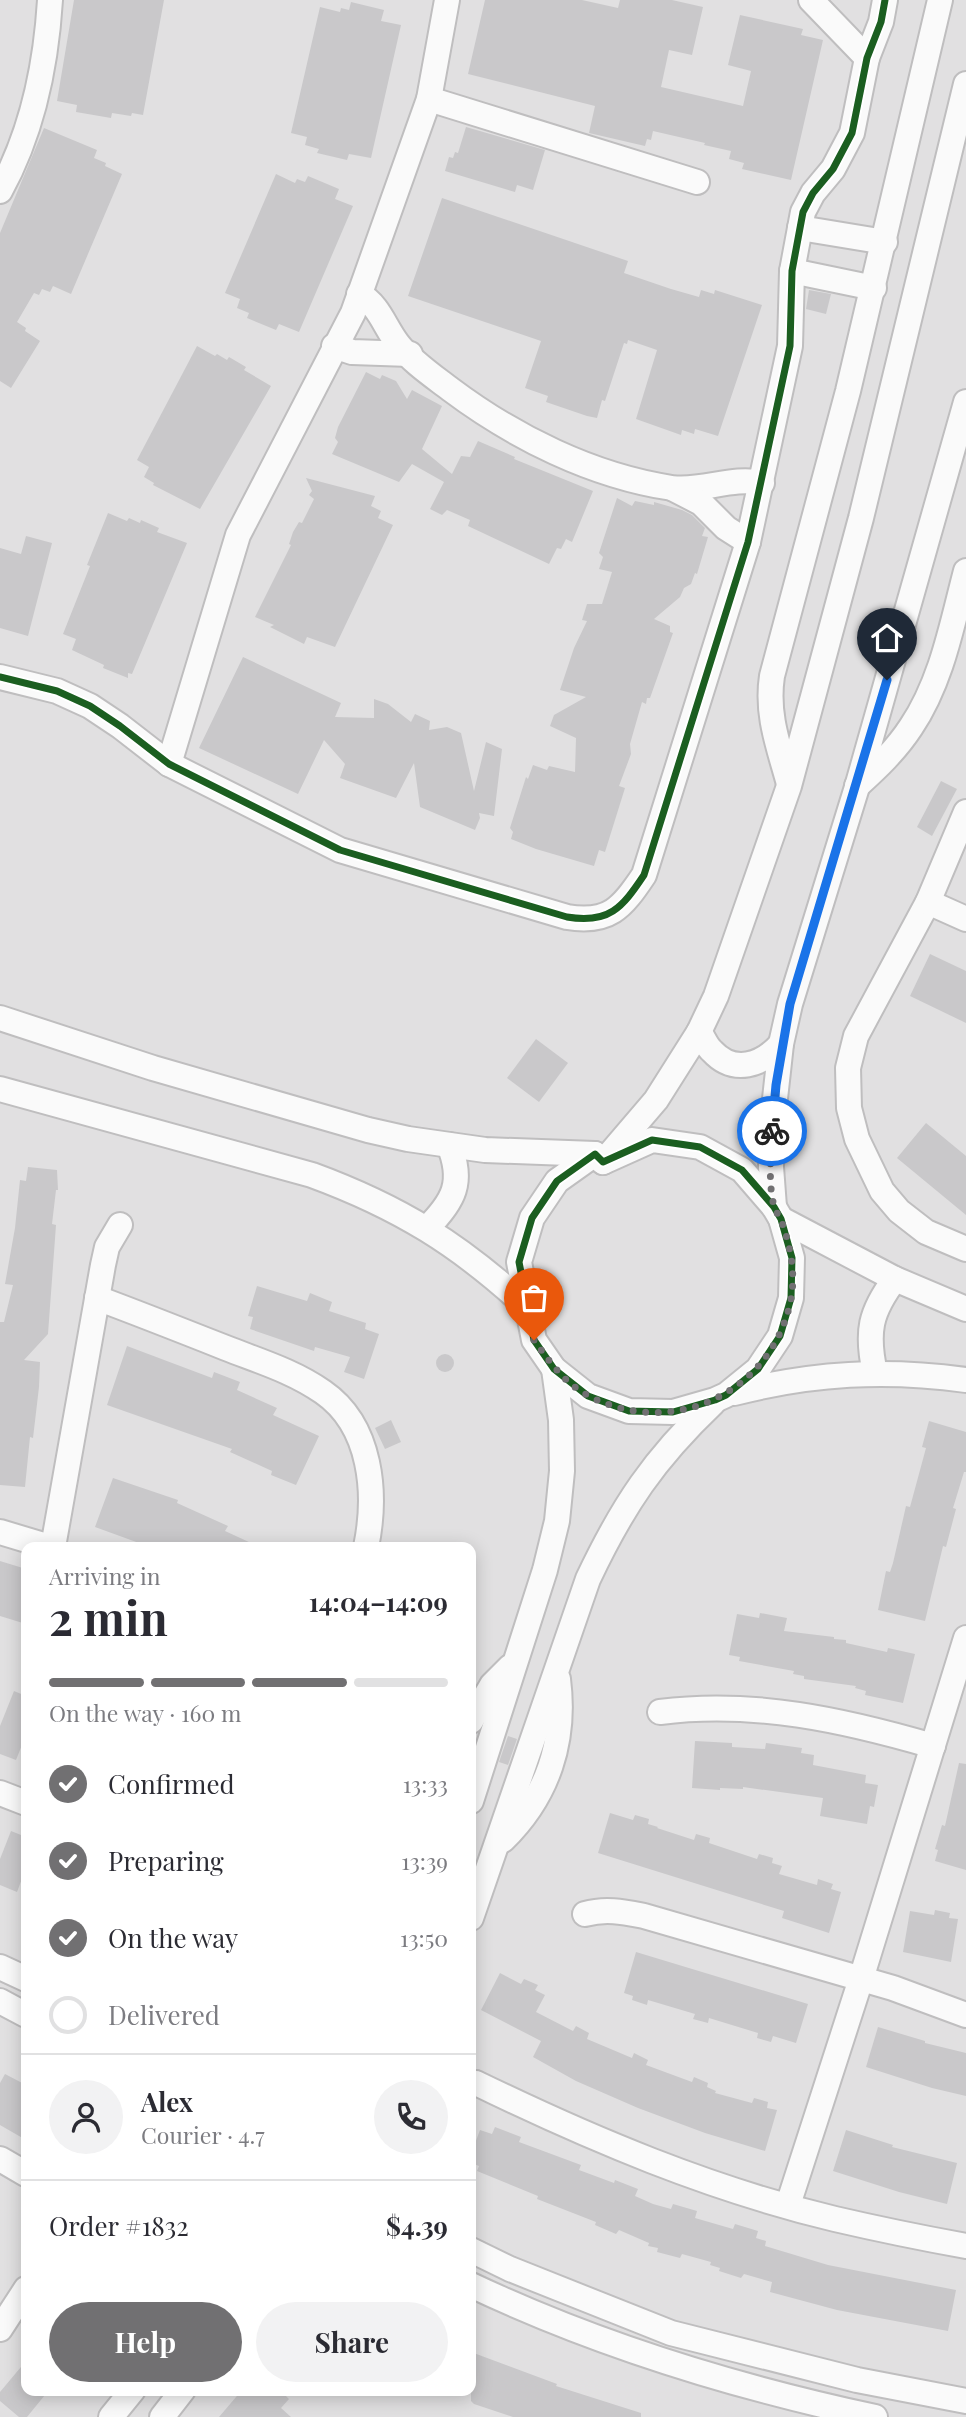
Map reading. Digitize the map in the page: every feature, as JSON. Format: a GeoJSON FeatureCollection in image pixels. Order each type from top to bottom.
{"type":"FeatureCollection","features":[{"type":"Feature","properties":{"kind":"street"},"geometry":{"type":"LineString","coordinates":[[0,191],[13,168],[36,99],[50,0]]}},
{"type":"Feature","properties":{"kind":"street"},"geometry":{"type":"LineString","coordinates":[[169,764],[238,535],[352,313],[359,294],[429,99],[447,0]]}},
{"type":"Feature","properties":{"kind":"street"},"geometry":{"type":"LineString","coordinates":[[811,0],[867,58]]}},
{"type":"Feature","properties":{"kind":"street"},"geometry":{"type":"LineString","coordinates":[[0,677],[57,691],[90,706],[169,764],[340,850],[567,917],[585,920],[604,917],[621,907],[644,875],[748,542],[790,346],[792,271],[803,212],[813,193],[833,169],[852,133],[867,58],[881,22],[885,0]]}},
{"type":"Feature","properties":{"kind":"street"},"geometry":{"type":"LineString","coordinates":[[789,786],[771,723],[770,690],[874,288],[940,0]]}},
{"type":"Feature","properties":{"kind":"street"},"geometry":{"type":"LineString","coordinates":[[0,1018],[153,1068],[328,1119],[408,1139],[449,1146],[599,1158],[656,1100],[698,1032],[716,996],[789,786],[861,518],[966,84]]}},
{"type":"Feature","properties":{"kind":"street"},"geometry":{"type":"LineString","coordinates":[[429,99],[697,182]]}},
{"type":"Feature","properties":{"kind":"street"},"geometry":{"type":"LineString","coordinates":[[800,228],[885,243]]}},
{"type":"Feature","properties":{"kind":"street"},"geometry":{"type":"LineString","coordinates":[[792,271],[874,288]]}},
{"type":"Feature","properties":{"kind":"street"},"geometry":{"type":"LineString","coordinates":[[359,294],[375,305],[399,345],[468,402],[532,440],[601,469],[674,488],[701,503],[726,528],[748,542]]}},
{"type":"Feature","properties":{"kind":"street"},"geometry":{"type":"LineString","coordinates":[[334,346],[361,353],[410,354]]}},
{"type":"Feature","properties":{"kind":"street"},"geometry":{"type":"LineString","coordinates":[[476,1903],[588,1579],[612,1529],[642,1482],[676,1438],[721,1397],[758,1369],[780,1336],[792,1298],[792,1258],[777,1213],[771,1167],[772,1126],[781,1044],[790,1004],[856,787],[966,402]]}},
{"type":"Feature","properties":{"kind":"street"},"geometry":{"type":"LineString","coordinates":[[674,488],[709,487],[743,480],[762,483]]}},
{"type":"Feature","properties":{"kind":"street"},"geometry":{"type":"LineString","coordinates":[[856,787],[887,759],[911,727],[931,692],[945,653],[966,571]]}},
{"type":"Feature","properties":{"kind":"street"},"geometry":{"type":"LineString","coordinates":[[966,812],[928,902],[856,1036],[848,1068],[849,1108],[857,1139],[882,1191],[899,1211],[926,1232],[966,1249]]}},
{"type":"Feature","properties":{"kind":"street"},"geometry":{"type":"LineString","coordinates":[[928,902],[966,919]]}},
{"type":"Feature","properties":{"kind":"street"},"geometry":{"type":"LineString","coordinates":[[698,1032],[711,1051],[724,1061],[740,1065],[756,1064],[771,1056],[781,1044]]}},
{"type":"Feature","properties":{"kind":"street"},"geometry":{"type":"LineString","coordinates":[[0,1089],[312,1175],[390,1207],[463,1252],[527,1307]]}},
{"type":"Feature","properties":{"kind":"street"},"geometry":{"type":"LineString","coordinates":[[966,1309],[895,1279],[777,1213],[742,1170],[700,1147],[652,1140],[599,1158],[557,1181],[531,1218],[519,1262],[534,1340],[554,1369],[588,1396],[629,1411],[673,1412],[721,1397],[825,1375],[875,1373],[966,1380]]}},
{"type":"Feature","properties":{"kind":"street"},"geometry":{"type":"LineString","coordinates":[[427,1228],[447,1208],[454,1193],[457,1177],[449,1146]]}},
{"type":"Feature","properties":{"kind":"street"},"geometry":{"type":"LineString","coordinates":[[53,1542],[107,1247],[120,1225]]}},
{"type":"Feature","properties":{"kind":"street"},"geometry":{"type":"LineString","coordinates":[[875,1373],[869,1348],[871,1323],[880,1299],[895,1279]]}},
{"type":"Feature","properties":{"kind":"street"},"geometry":{"type":"LineString","coordinates":[[97,1298],[289,1372],[335,1402],[355,1430],[368,1465],[372,1515],[367,1542]]}},
{"type":"Feature","properties":{"kind":"street"},"geometry":{"type":"LineString","coordinates":[[476,1785],[545,1570],[557,1521],[562,1458],[561,1420],[554,1369]]}},
{"type":"Feature","properties":{"kind":"street"},"geometry":{"type":"LineString","coordinates":[[0,1532],[35,1542]]}},
{"type":"Feature","properties":{"kind":"street"},"geometry":{"type":"LineString","coordinates":[[788,2205],[966,1638]]}},
{"type":"Feature","properties":{"kind":"street"},"geometry":{"type":"LineString","coordinates":[[476,1712],[492,1685],[515,1661]]}},
{"type":"Feature","properties":{"kind":"street"},"geometry":{"type":"LineString","coordinates":[[495,1848],[519,1825],[538,1798],[551,1768],[560,1724],[561,1702],[557,1670]]}},
{"type":"Feature","properties":{"kind":"street"},"geometry":{"type":"LineString","coordinates":[[505,1695],[544,1706]]}},
{"type":"Feature","properties":{"kind":"street"},"geometry":{"type":"LineString","coordinates":[[660,1712],[718,1707],[765,1710],[823,1718],[933,1746]]}},
{"type":"Feature","properties":{"kind":"street"},"geometry":{"type":"LineString","coordinates":[[0,1793],[21,1801]]}},
{"type":"Feature","properties":{"kind":"street"},"geometry":{"type":"LineString","coordinates":[[476,1812],[505,1821]]}},
{"type":"Feature","properties":{"kind":"street"},"geometry":{"type":"LineString","coordinates":[[585,1914],[599,1910],[644,1916],[893,1988],[966,2015]]}},
{"type":"Feature","properties":{"kind":"street"},"geometry":{"type":"LineString","coordinates":[[0,1968],[21,1977]]}},
{"type":"Feature","properties":{"kind":"street"},"geometry":{"type":"LineString","coordinates":[[893,1988],[966,1995]]}},
{"type":"Feature","properties":{"kind":"street"},"geometry":{"type":"LineString","coordinates":[[0,2001],[21,2012]]}},
{"type":"Feature","properties":{"kind":"street"},"geometry":{"type":"LineString","coordinates":[[476,2083],[590,2137],[655,2162],[833,2218],[966,2246]]}},
{"type":"Feature","properties":{"kind":"street"},"geometry":{"type":"LineString","coordinates":[[0,2159],[21,2171]]}},
{"type":"Feature","properties":{"kind":"street"},"geometry":{"type":"LineString","coordinates":[[476,2252],[510,2269],[671,2333],[857,2380],[966,2401]]}},
{"type":"Feature","properties":{"kind":"street"},"geometry":{"type":"LineString","coordinates":[[476,2287],[550,2320],[665,2363],[779,2396],[875,2417]]}},
{"type":"Feature","properties":{"kind":"street"},"geometry":{"type":"LineString","coordinates":[[0,2329],[21,2297]]}},
{"type":"Feature","properties":{"kind":"street"},"geometry":{"type":"LineString","coordinates":[[111,2417],[128,2396]]}},
{"type":"Feature","properties":{"kind":"street"},"geometry":{"type":"LineString","coordinates":[[162,2417],[178,2396]]}},
{"type":"Feature","properties":{"kind":"building"},"geometry":{"type":"Polygon","coordinates":[[[74,0],[164,0],[143,115],[112,113],[111,118],[76,112],[77,105],[57,101],[74,0]]]}},
{"type":"Feature","properties":{"kind":"building"},"geometry":{"type":"Polygon","coordinates":[[[485,0],[582,0],[618,8],[620,0],[672,0],[703,7],[692,55],[669,50],[661,87],[743,106],[751,71],[728,65],[740,15],[803,29],[801,35],[823,40],[791,180],[742,169],[744,163],[729,159],[731,151],[704,145],[705,143],[653,131],[651,140],[647,139],[645,146],[589,133],[595,106],[468,74],[485,0]]]}},
{"type":"Feature","properties":{"kind":"building"},"geometry":{"type":"Polygon","coordinates":[[[351,2],[384,10],[381,21],[401,25],[371,158],[349,154],[347,160],[317,153],[319,149],[305,145],[307,137],[291,133],[320,7],[340,12],[341,8],[349,10],[351,2]]]}},
{"type":"Feature","properties":{"kind":"building"},"geometry":{"type":"Polygon","coordinates":[[[466,127],[545,150],[533,190],[517,185],[515,192],[445,171],[449,157],[453,158],[455,152],[458,153],[466,127]]]}},
{"type":"Feature","properties":{"kind":"building"},"geometry":{"type":"Polygon","coordinates":[[[44,128],[97,150],[94,158],[122,174],[71,294],[53,286],[50,292],[42,289],[39,295],[34,293],[17,322],[40,341],[11,388],[0,381],[0,233],[44,128]]]}},
{"type":"Feature","properties":{"kind":"building"},"geometry":{"type":"Polygon","coordinates":[[[276,174],[295,183],[297,179],[305,182],[308,176],[339,189],[335,199],[353,206],[299,332],[279,324],[276,330],[247,318],[249,313],[237,308],[240,299],[225,293],[276,174]]]}},
{"type":"Feature","properties":{"kind":"building"},"geometry":{"type":"Polygon","coordinates":[[[442,198],[628,261],[624,273],[671,289],[699,297],[701,290],[714,294],[715,290],[762,305],[718,436],[695,429],[694,434],[682,430],[681,435],[636,419],[657,350],[628,340],[627,344],[624,343],[597,418],[587,416],[546,402],[548,396],[525,388],[541,341],[408,296],[442,198]]]}},
{"type":"Feature","properties":{"kind":"building"},"geometry":{"type":"Polygon","coordinates":[[[809,290],[831,294],[826,314],[806,309],[809,290]]]}},
{"type":"Feature","properties":{"kind":"building"},"geometry":{"type":"Polygon","coordinates":[[[197,346],[215,356],[217,354],[227,360],[229,357],[246,367],[244,370],[271,386],[200,509],[153,485],[154,483],[144,477],[149,467],[137,460],[197,346]]]}},
{"type":"Feature","properties":{"kind":"building"},"geometry":{"type":"Polygon","coordinates":[[[366,372],[380,379],[382,375],[396,381],[407,399],[412,390],[442,406],[422,449],[452,474],[461,456],[470,457],[478,441],[515,457],[514,459],[593,491],[572,542],[566,539],[561,549],[557,548],[549,564],[468,526],[470,520],[447,510],[442,515],[430,509],[444,482],[412,464],[399,482],[332,454],[338,442],[335,438],[338,427],[366,372]]]}},
{"type":"Feature","properties":{"kind":"building"},"geometry":{"type":"Polygon","coordinates":[[[306,478],[375,496],[371,506],[381,511],[378,518],[393,525],[335,647],[307,637],[304,644],[270,627],[274,625],[255,617],[291,545],[289,544],[293,532],[299,522],[302,523],[314,499],[309,495],[312,491],[306,478]]]}},
{"type":"Feature","properties":{"kind":"building"},"geometry":{"type":"Polygon","coordinates":[[[617,498],[632,506],[635,501],[654,505],[654,502],[682,510],[692,515],[705,528],[702,536],[708,537],[697,574],[695,573],[691,584],[654,619],[670,626],[670,632],[673,633],[650,698],[647,698],[646,704],[642,702],[630,744],[631,754],[619,786],[625,788],[605,852],[599,850],[594,866],[511,839],[513,832],[510,828],[526,777],[528,779],[533,765],[547,770],[549,766],[575,772],[576,738],[550,726],[554,715],[586,697],[560,690],[574,648],[587,621],[582,620],[587,604],[602,604],[612,572],[599,569],[603,557],[599,553],[617,498]]]}},
{"type":"Feature","properties":{"kind":"building"},"geometry":{"type":"Polygon","coordinates":[[[108,513],[127,521],[129,518],[140,523],[141,520],[159,528],[157,532],[187,543],[128,678],[103,668],[104,665],[72,650],[76,639],[63,634],[108,513]]]}},
{"type":"Feature","properties":{"kind":"building"},"geometry":{"type":"Polygon","coordinates":[[[26,536],[52,543],[28,636],[0,628],[0,548],[21,554],[26,536]]]}},
{"type":"Feature","properties":{"kind":"building"},"geometry":{"type":"Polygon","coordinates":[[[243,657],[341,703],[335,717],[374,718],[374,699],[388,704],[411,722],[415,714],[430,721],[429,730],[447,727],[461,733],[474,791],[486,742],[502,749],[494,816],[479,813],[480,818],[475,830],[420,807],[414,763],[396,798],[340,778],[345,764],[324,740],[298,794],[199,748],[243,657]]]}},
{"type":"Feature","properties":{"kind":"building"},"geometry":{"type":"Polygon","coordinates":[[[941,781],[957,789],[932,836],[917,827],[941,781]]]}},
{"type":"Feature","properties":{"kind":"building"},"geometry":{"type":"Polygon","coordinates":[[[930,954],[966,971],[966,1023],[910,996],[930,954]]]}},
{"type":"Feature","properties":{"kind":"building"},"geometry":{"type":"Polygon","coordinates":[[[536,1039],[568,1063],[539,1102],[507,1078],[536,1039]]]}},
{"type":"Feature","properties":{"kind":"building"},"geometry":{"type":"Polygon","coordinates":[[[926,1123],[966,1156],[966,1215],[897,1158],[926,1123]]]}},
{"type":"Feature","properties":{"kind":"building"},"geometry":{"type":"Polygon","coordinates":[[[28,1167],[57,1170],[58,1190],[52,1224],[56,1225],[48,1334],[24,1360],[40,1362],[33,1438],[30,1437],[25,1487],[0,1485],[0,1322],[4,1322],[13,1285],[5,1284],[20,1180],[26,1181],[28,1167]]]}},
{"type":"Feature","properties":{"kind":"building"},"geometry":{"type":"Polygon","coordinates":[[[257,1286],[307,1301],[310,1293],[332,1302],[329,1311],[366,1323],[365,1329],[379,1334],[364,1379],[344,1372],[350,1357],[315,1347],[314,1351],[250,1329],[253,1317],[248,1316],[257,1286]]]}},
{"type":"Feature","properties":{"kind":"building"},"geometry":{"type":"Polygon","coordinates":[[[127,1346],[212,1378],[214,1372],[240,1382],[237,1390],[277,1408],[273,1415],[319,1436],[296,1485],[271,1475],[272,1471],[230,1452],[232,1449],[107,1405],[127,1346]]]}},
{"type":"Feature","properties":{"kind":"building"},"geometry":{"type":"Polygon","coordinates":[[[445,1354],[453,1359],[454,1363],[449,1371],[445,1372],[437,1367],[436,1363],[441,1355],[445,1354]]]}},
{"type":"Feature","properties":{"kind":"building"},"geometry":{"type":"Polygon","coordinates":[[[391,1420],[401,1442],[385,1449],[375,1428],[391,1420]]]}},
{"type":"Feature","properties":{"kind":"building"},"geometry":{"type":"Polygon","coordinates":[[[929,1421],[966,1432],[966,1472],[953,1508],[956,1509],[946,1547],[943,1546],[925,1621],[878,1610],[886,1571],[890,1572],[893,1563],[906,1506],[910,1507],[926,1448],[922,1447],[929,1421]]]}},
{"type":"Feature","properties":{"kind":"building"},"geometry":{"type":"Polygon","coordinates":[[[113,1478],[178,1500],[177,1503],[228,1526],[225,1531],[249,1542],[136,1542],[95,1527],[113,1478]]]}},
{"type":"Feature","properties":{"kind":"building"},"geometry":{"type":"Polygon","coordinates":[[[0,1561],[21,1567],[21,1622],[0,1616],[0,1561]]]}},
{"type":"Feature","properties":{"kind":"building"},"geometry":{"type":"Polygon","coordinates":[[[760,1613],[787,1618],[784,1631],[834,1637],[846,1640],[846,1643],[887,1652],[888,1648],[915,1654],[903,1703],[865,1695],[866,1691],[855,1688],[856,1686],[804,1679],[804,1676],[793,1674],[794,1671],[739,1661],[740,1657],[729,1655],[737,1614],[759,1618],[760,1613]]]}},
{"type":"Feature","properties":{"kind":"building"},"geometry":{"type":"Polygon","coordinates":[[[14,1691],[21,1694],[21,1748],[16,1760],[0,1754],[0,1726],[14,1691]]]}},
{"type":"Feature","properties":{"kind":"building"},"geometry":{"type":"Polygon","coordinates":[[[508,1736],[517,1739],[508,1765],[499,1762],[508,1736]]]}},
{"type":"Feature","properties":{"kind":"building"},"geometry":{"type":"Polygon","coordinates":[[[695,1741],[732,1743],[732,1747],[765,1749],[766,1743],[802,1748],[801,1753],[814,1755],[813,1765],[866,1775],[865,1783],[878,1785],[874,1807],[870,1806],[867,1824],[820,1816],[823,1798],[743,1787],[720,1790],[692,1788],[695,1741]]]}},
{"type":"Feature","properties":{"kind":"building"},"geometry":{"type":"Polygon","coordinates":[[[959,1763],[966,1764],[966,1870],[935,1861],[938,1850],[935,1849],[942,1825],[945,1826],[959,1763]]]}},
{"type":"Feature","properties":{"kind":"building"},"geometry":{"type":"Polygon","coordinates":[[[610,1813],[633,1820],[635,1815],[649,1819],[648,1824],[694,1840],[696,1834],[710,1838],[709,1843],[757,1859],[759,1854],[773,1858],[772,1863],[782,1866],[779,1874],[817,1885],[818,1879],[833,1884],[831,1889],[841,1892],[829,1933],[782,1918],[784,1911],[598,1853],[610,1813]]]}},
{"type":"Feature","properties":{"kind":"building"},"geometry":{"type":"Polygon","coordinates":[[[11,1831],[21,1835],[21,1881],[17,1892],[0,1885],[0,1859],[11,1831]]]}},
{"type":"Feature","properties":{"kind":"building"},"geometry":{"type":"Polygon","coordinates":[[[935,1910],[950,1913],[949,1918],[958,1919],[951,1962],[903,1952],[910,1911],[934,1915],[935,1910]]]}},
{"type":"Feature","properties":{"kind":"building"},"geometry":{"type":"Polygon","coordinates":[[[636,1952],[808,2004],[796,2043],[773,2036],[771,2042],[757,2038],[758,2033],[709,2018],[708,2023],[693,2019],[695,2014],[648,2000],[647,2005],[632,2000],[633,1996],[624,1993],[636,1952]]]}},
{"type":"Feature","properties":{"kind":"building"},"geometry":{"type":"Polygon","coordinates":[[[500,1973],[521,1984],[524,1979],[538,1985],[535,1990],[545,1995],[536,2012],[573,2031],[576,2026],[589,2033],[587,2039],[632,2058],[634,2053],[648,2060],[646,2065],[692,2082],[694,2077],[708,2083],[707,2087],[716,2091],[715,2093],[752,2103],[754,2098],[768,2102],[767,2108],[777,2110],[765,2151],[705,2133],[638,2108],[576,2081],[533,2057],[541,2041],[481,2010],[500,1973]]]}},
{"type":"Feature","properties":{"kind":"building"},"geometry":{"type":"Polygon","coordinates":[[[878,2027],[966,2053],[966,2096],[866,2067],[878,2027]]]}},
{"type":"Feature","properties":{"kind":"building"},"geometry":{"type":"Polygon","coordinates":[[[5,2074],[21,2082],[21,2137],[0,2125],[0,2083],[5,2074]]]}},
{"type":"Feature","properties":{"kind":"building"},"geometry":{"type":"Polygon","coordinates":[[[495,2127],[521,2137],[519,2142],[581,2165],[579,2170],[638,2189],[635,2196],[653,2204],[671,2209],[673,2204],[697,2211],[695,2218],[733,2229],[735,2224],[758,2231],[756,2238],[766,2241],[765,2246],[828,2265],[956,2290],[948,2331],[837,2310],[770,2292],[772,2282],[744,2274],[741,2278],[719,2271],[720,2268],[710,2265],[711,2262],[682,2254],[680,2258],[657,2252],[658,2248],[648,2246],[649,2243],[619,2230],[616,2234],[595,2225],[596,2222],[537,2199],[538,2196],[477,2171],[479,2166],[476,2165],[476,2141],[480,2130],[492,2134],[495,2127]]]}},
{"type":"Feature","properties":{"kind":"building"},"geometry":{"type":"Polygon","coordinates":[[[846,2130],[893,2145],[892,2147],[957,2163],[947,2204],[833,2171],[846,2130]]]}},
{"type":"Feature","properties":{"kind":"building"},"geometry":{"type":"Polygon","coordinates":[[[476,2354],[557,2384],[556,2386],[641,2413],[641,2417],[513,2417],[471,2401],[471,2396],[476,2396],[476,2354]]]}},
{"type":"Feature","properties":{"kind":"building"},"geometry":{"type":"Polygon","coordinates":[[[21,2367],[21,2396],[44,2396],[27,2417],[19,2417],[0,2401],[0,2392],[21,2367]]]}},
{"type":"Feature","properties":{"kind":"building"},"geometry":{"type":"Polygon","coordinates":[[[237,2396],[286,2396],[289,2399],[281,2408],[291,2417],[219,2417],[237,2396]]]}},
{"type":"Feature","properties":{"kind":"cycle path"},"geometry":{"type":"LineString","coordinates":[[0,677],[57,691],[90,706],[169,764],[340,850],[567,917],[594,918],[621,905],[644,875],[748,542],[790,346],[792,271],[803,212],[813,193],[833,169],[852,133],[867,58],[881,22],[885,0]]}},
{"type":"Feature","properties":{"kind":"cycle path"},"geometry":{"type":"LineString","coordinates":[[652,1140],[700,1147],[742,1170],[781,1219],[792,1258],[791,1298],[780,1336],[758,1369],[726,1395],[673,1412],[629,1411],[588,1396],[554,1369],[534,1340],[519,1262],[532,1218],[557,1181],[595,1154],[603,1162],[652,1140]]}},
{"type":"Feature","properties":{"kind":"way so far"},"geometry":{"type":"LineString","coordinates":[[534,1340],[554,1369],[588,1396],[629,1411],[673,1412],[715,1400],[726,1395],[758,1369],[780,1336],[792,1298],[792,1258],[774,1207],[772,1131]]}},
{"type":"Feature","properties":{"kind":"route"},"geometry":{"type":"LineString","coordinates":[[772,1131],[781,1044],[790,1004],[887,680]]}}]}
